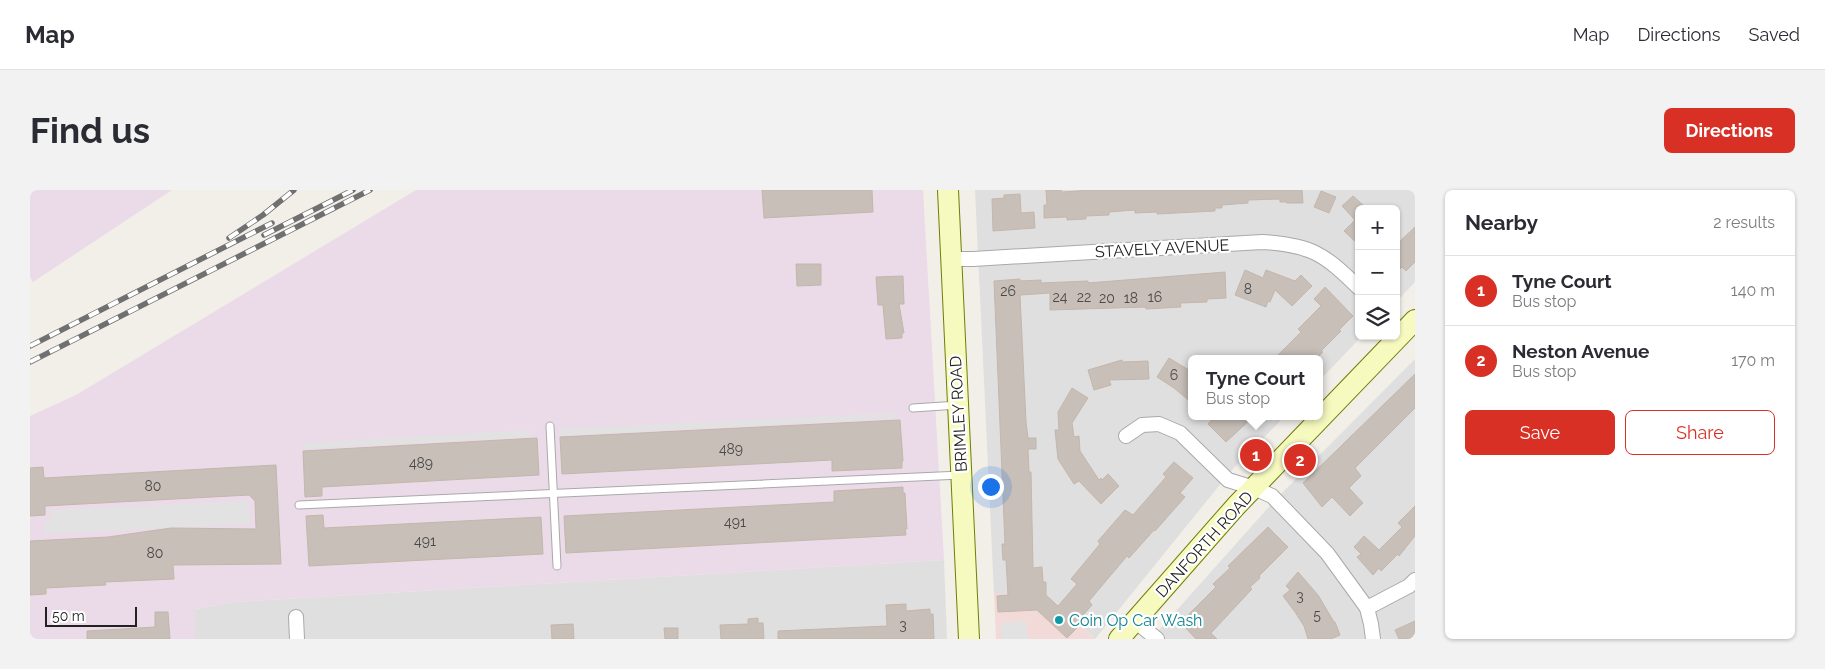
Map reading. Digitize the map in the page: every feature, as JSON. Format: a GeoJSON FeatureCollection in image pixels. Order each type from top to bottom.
{"type":"FeatureCollection","features":[{"type":"Feature","properties":{"kind":"main road","name":"BRIMLEY ROAD"},"geometry":{"type":"LineString","coordinates":[[948,190],[969,639]]}},
{"type":"Feature","properties":{"kind":"main road","name":"DANFORTH ROAD"},"geometry":{"type":"LineString","coordinates":[[1323,414],[1405,325]]}},
{"type":"Feature","properties":{"kind":"main road","name":"DANFORTH ROAD"},"geometry":{"type":"LineString","coordinates":[[1119,639],[1317,420]]}},
{"type":"Feature","properties":{"kind":"street","name":"STAVELY AVENUE"},"geometry":{"type":"LineString","coordinates":[[951,259],[1270,242],[1298,246],[1317,253],[1332,263],[1355,284]]}},
{"type":"Feature","properties":{"kind":"street"},"geometry":{"type":"LineString","coordinates":[[1126,436],[1142,425],[1159,424],[1180,433],[1228,480],[1272,496],[1327,552],[1367,608],[1372,639]]}},
{"type":"Feature","properties":{"kind":"street"},"geometry":{"type":"LineString","coordinates":[[1367,608],[1409,586],[1415,580]]}},
{"type":"Feature","properties":{"kind":"street"},"geometry":{"type":"LineString","coordinates":[[296,617],[297,639]]}},
{"type":"Feature","properties":{"kind":"street"},"geometry":{"type":"LineString","coordinates":[[1135,621],[1157,639]]}},
{"type":"Feature","properties":{"kind":"lane"},"geometry":{"type":"LineString","coordinates":[[913,408],[958,405]]}},
{"type":"Feature","properties":{"kind":"lane"},"geometry":{"type":"LineString","coordinates":[[550,426],[557,566]]}},
{"type":"Feature","properties":{"kind":"lane"},"geometry":{"type":"LineString","coordinates":[[299,505],[961,475]]}},
{"type":"Feature","properties":{"kind":"shaded area"},"geometry":{"type":"Polygon","coordinates":[[[30,190],[172,190],[33,282],[30,277],[30,190]]]}},
{"type":"Feature","properties":{"kind":"shaded area"},"geometry":{"type":"Polygon","coordinates":[[[416,190],[923,190],[944,560],[235,602],[195,609],[195,639],[30,639],[30,416],[76,395],[416,190]]]}},
{"type":"Feature","properties":{"kind":"shaded area"},"geometry":{"type":"Polygon","coordinates":[[[975,190],[1415,190],[1415,282],[1400,298],[1400,205],[1355,205],[1355,340],[1358,340],[1323,377],[1323,355],[1188,355],[1188,420],[1281,420],[1231,471],[1095,639],[1045,593],[994,594],[975,190]]]}},
{"type":"Feature","properties":{"kind":"shaded area"},"geometry":{"type":"Polygon","coordinates":[[[1415,359],[1415,639],[1151,639],[1276,499],[1415,359]]]}},
{"type":"Feature","properties":{"kind":"shaded area"},"geometry":{"type":"Polygon","coordinates":[[[897,413],[895,418],[557,436],[560,429],[897,413]]]}},
{"type":"Feature","properties":{"kind":"shaded area"},"geometry":{"type":"Polygon","coordinates":[[[534,430],[528,437],[300,449],[306,443],[534,430]]]}},
{"type":"Feature","properties":{"kind":"shaded area"},"geometry":{"type":"Polygon","coordinates":[[[248,501],[250,524],[45,534],[44,521],[50,520],[50,510],[248,501]]]}},
{"type":"Feature","properties":{"kind":"shaded area"},"geometry":{"type":"Polygon","coordinates":[[[944,560],[947,639],[195,639],[195,609],[235,602],[944,560]]]}},
{"type":"Feature","properties":{"kind":"shaded area"},"geometry":{"type":"Polygon","coordinates":[[[1045,593],[1095,639],[996,639],[994,594],[1045,593]]]}},
{"type":"Feature","properties":{"kind":"shaded area"},"geometry":{"type":"Polygon","coordinates":[[[1026,621],[1028,639],[1002,639],[1001,623],[1026,621]]]}},
{"type":"Feature","properties":{"kind":"building"},"geometry":{"type":"Polygon","coordinates":[[[762,190],[872,190],[873,212],[764,218],[762,190]]]}},
{"type":"Feature","properties":{"kind":"building"},"geometry":{"type":"Polygon","coordinates":[[[1046,190],[1061,190],[1062,192],[1093,190],[1302,190],[1303,203],[1280,202],[1280,199],[1248,200],[1248,203],[1222,205],[1222,208],[1215,208],[1215,211],[1157,214],[1157,212],[1135,213],[1135,210],[1109,212],[1109,215],[1086,216],[1086,219],[1067,220],[1067,217],[1044,218],[1044,205],[1047,205],[1046,190]]]}},
{"type":"Feature","properties":{"kind":"building"},"geometry":{"type":"Polygon","coordinates":[[[1321,191],[1336,197],[1329,213],[1314,207],[1321,191]]]}},
{"type":"Feature","properties":{"kind":"building"},"geometry":{"type":"Polygon","coordinates":[[[1020,194],[1021,213],[1034,212],[1035,228],[993,231],[992,199],[1004,198],[1004,195],[1020,194]]]}},
{"type":"Feature","properties":{"kind":"building"},"geometry":{"type":"Polygon","coordinates":[[[1353,196],[1363,205],[1355,205],[1355,220],[1342,206],[1353,196]]]}},
{"type":"Feature","properties":{"kind":"building"},"geometry":{"type":"Polygon","coordinates":[[[1355,220],[1355,241],[1344,231],[1355,220]]]}},
{"type":"Feature","properties":{"kind":"building"},"geometry":{"type":"Polygon","coordinates":[[[1415,227],[1415,262],[1406,271],[1402,267],[1400,269],[1400,241],[1415,227]]]}},
{"type":"Feature","properties":{"kind":"building"},"geometry":{"type":"Polygon","coordinates":[[[796,264],[821,264],[821,285],[797,286],[796,264]]]}},
{"type":"Feature","properties":{"kind":"building"},"geometry":{"type":"Polygon","coordinates":[[[1245,270],[1263,278],[1266,270],[1295,281],[1301,275],[1312,286],[1292,306],[1275,290],[1266,307],[1235,295],[1245,270]]]}},
{"type":"Feature","properties":{"kind":"building"},"geometry":{"type":"Polygon","coordinates":[[[1225,272],[1226,298],[1207,299],[1207,302],[1180,303],[1181,307],[1050,310],[1050,293],[1020,295],[1026,422],[1028,438],[1036,438],[1036,449],[1028,449],[1029,472],[1031,472],[1033,568],[1042,567],[1043,582],[1046,582],[1046,595],[1058,606],[1077,584],[1071,579],[1100,544],[1098,541],[1125,510],[1133,515],[1166,477],[1163,474],[1174,462],[1193,478],[1180,493],[1185,497],[1129,558],[1127,556],[1089,601],[1092,605],[1075,624],[1078,627],[1067,638],[1037,610],[998,612],[997,596],[1008,595],[1006,560],[1003,560],[1002,544],[1005,544],[994,281],[1020,279],[1020,281],[1041,280],[1041,283],[1088,281],[1088,283],[1225,272]]]}},
{"type":"Feature","properties":{"kind":"building"},"geometry":{"type":"Polygon","coordinates":[[[903,276],[904,304],[899,304],[904,333],[902,333],[902,338],[886,339],[883,305],[878,305],[876,277],[903,276]]]}},
{"type":"Feature","properties":{"kind":"building"},"geometry":{"type":"Polygon","coordinates":[[[1325,287],[1353,316],[1321,351],[1323,352],[1320,355],[1278,355],[1301,332],[1298,329],[1321,306],[1314,299],[1325,287]]]}},
{"type":"Feature","properties":{"kind":"building"},"geometry":{"type":"Polygon","coordinates":[[[1169,358],[1188,370],[1188,400],[1174,388],[1157,377],[1169,358]]]}},
{"type":"Feature","properties":{"kind":"building"},"geometry":{"type":"Polygon","coordinates":[[[1122,360],[1122,362],[1148,361],[1149,379],[1109,380],[1111,385],[1094,390],[1088,370],[1122,360]]]}},
{"type":"Feature","properties":{"kind":"building"},"geometry":{"type":"Polygon","coordinates":[[[1415,374],[1415,408],[1355,468],[1361,476],[1349,488],[1363,503],[1350,516],[1332,497],[1322,507],[1303,483],[1415,374]]]}},
{"type":"Feature","properties":{"kind":"building"},"geometry":{"type":"Polygon","coordinates":[[[1072,388],[1088,398],[1072,423],[1074,437],[1079,436],[1080,451],[1099,480],[1101,478],[1102,480],[1108,474],[1119,486],[1101,504],[1079,481],[1074,484],[1058,459],[1055,430],[1059,430],[1058,412],[1072,388]]]}},
{"type":"Feature","properties":{"kind":"building"},"geometry":{"type":"Polygon","coordinates":[[[900,420],[902,468],[832,471],[832,460],[562,474],[560,437],[900,420]]]}},
{"type":"Feature","properties":{"kind":"building"},"geometry":{"type":"Polygon","coordinates":[[[1212,420],[1250,420],[1226,442],[1208,424],[1212,420]]]}},
{"type":"Feature","properties":{"kind":"building"},"geometry":{"type":"Polygon","coordinates":[[[537,438],[539,475],[322,487],[322,496],[305,497],[303,451],[537,438]]]}},
{"type":"Feature","properties":{"kind":"building"},"geometry":{"type":"Polygon","coordinates":[[[276,465],[281,564],[173,565],[174,579],[105,582],[106,585],[46,588],[46,594],[30,595],[30,541],[108,537],[171,528],[256,529],[255,501],[249,495],[45,506],[45,515],[30,516],[30,468],[43,467],[44,478],[276,465]]]}},
{"type":"Feature","properties":{"kind":"building"},"geometry":{"type":"Polygon","coordinates":[[[903,487],[903,493],[905,493],[906,535],[566,553],[564,516],[834,502],[834,491],[903,487]]]}},
{"type":"Feature","properties":{"kind":"building"},"geometry":{"type":"Polygon","coordinates":[[[1415,506],[1415,536],[1399,556],[1398,554],[1381,571],[1379,568],[1373,575],[1357,557],[1361,554],[1354,547],[1364,536],[1379,550],[1402,527],[1398,523],[1415,506]]]}},
{"type":"Feature","properties":{"kind":"building"},"geometry":{"type":"Polygon","coordinates":[[[323,515],[324,528],[541,517],[543,554],[309,566],[306,516],[323,515]]]}},
{"type":"Feature","properties":{"kind":"building"},"geometry":{"type":"Polygon","coordinates":[[[1268,527],[1288,547],[1259,576],[1260,578],[1250,587],[1252,589],[1211,633],[1217,639],[1196,639],[1182,624],[1187,620],[1185,618],[1216,587],[1213,584],[1230,568],[1228,566],[1268,527]]]}},
{"type":"Feature","properties":{"kind":"building"},"geometry":{"type":"Polygon","coordinates":[[[1298,572],[1318,595],[1335,622],[1340,635],[1331,639],[1308,639],[1304,626],[1283,596],[1290,590],[1286,586],[1298,572]]]}},
{"type":"Feature","properties":{"kind":"building"},"geometry":{"type":"Polygon","coordinates":[[[906,604],[906,611],[930,609],[930,614],[933,614],[934,639],[778,639],[778,631],[887,626],[886,605],[906,604]]]}},
{"type":"Feature","properties":{"kind":"building"},"geometry":{"type":"Polygon","coordinates":[[[155,612],[168,612],[170,639],[87,639],[87,631],[155,627],[155,612]]]}},
{"type":"Feature","properties":{"kind":"building"},"geometry":{"type":"Polygon","coordinates":[[[758,618],[758,623],[763,623],[764,639],[721,639],[720,625],[748,624],[748,619],[758,618]]]}},
{"type":"Feature","properties":{"kind":"building"},"geometry":{"type":"Polygon","coordinates":[[[1415,621],[1415,639],[1399,639],[1395,630],[1415,621]]]}},
{"type":"Feature","properties":{"kind":"building"},"geometry":{"type":"Polygon","coordinates":[[[573,624],[574,639],[552,639],[551,625],[573,624]]]}},
{"type":"Feature","properties":{"kind":"building"},"geometry":{"type":"Polygon","coordinates":[[[664,628],[678,628],[678,639],[665,639],[664,628]]]}},
{"type":"Feature","properties":{"kind":"railway"},"geometry":{"type":"LineString","coordinates":[[229,238],[263,215],[294,190]]}},
{"type":"Feature","properties":{"kind":"railway"},"geometry":{"type":"LineString","coordinates":[[264,235],[353,190]]}},
{"type":"Feature","properties":{"kind":"railway"},"geometry":{"type":"LineString","coordinates":[[30,362],[370,190]]}},
{"type":"Feature","properties":{"kind":"railway"},"geometry":{"type":"LineString","coordinates":[[30,346],[272,223]]}},
{"type":"Feature","properties":{"kind":"place","name":"Tyne Court"},"geometry":{"type":"Point","coordinates":[1256,455]}},
{"type":"Feature","properties":{"kind":"place","name":"Neston Avenue"},"geometry":{"type":"Point","coordinates":[1300,460]}},
{"type":"Feature","properties":{"kind":"place","name":"Coin Op Car Wash"},"geometry":{"type":"Point","coordinates":[1059,620]}}]}
